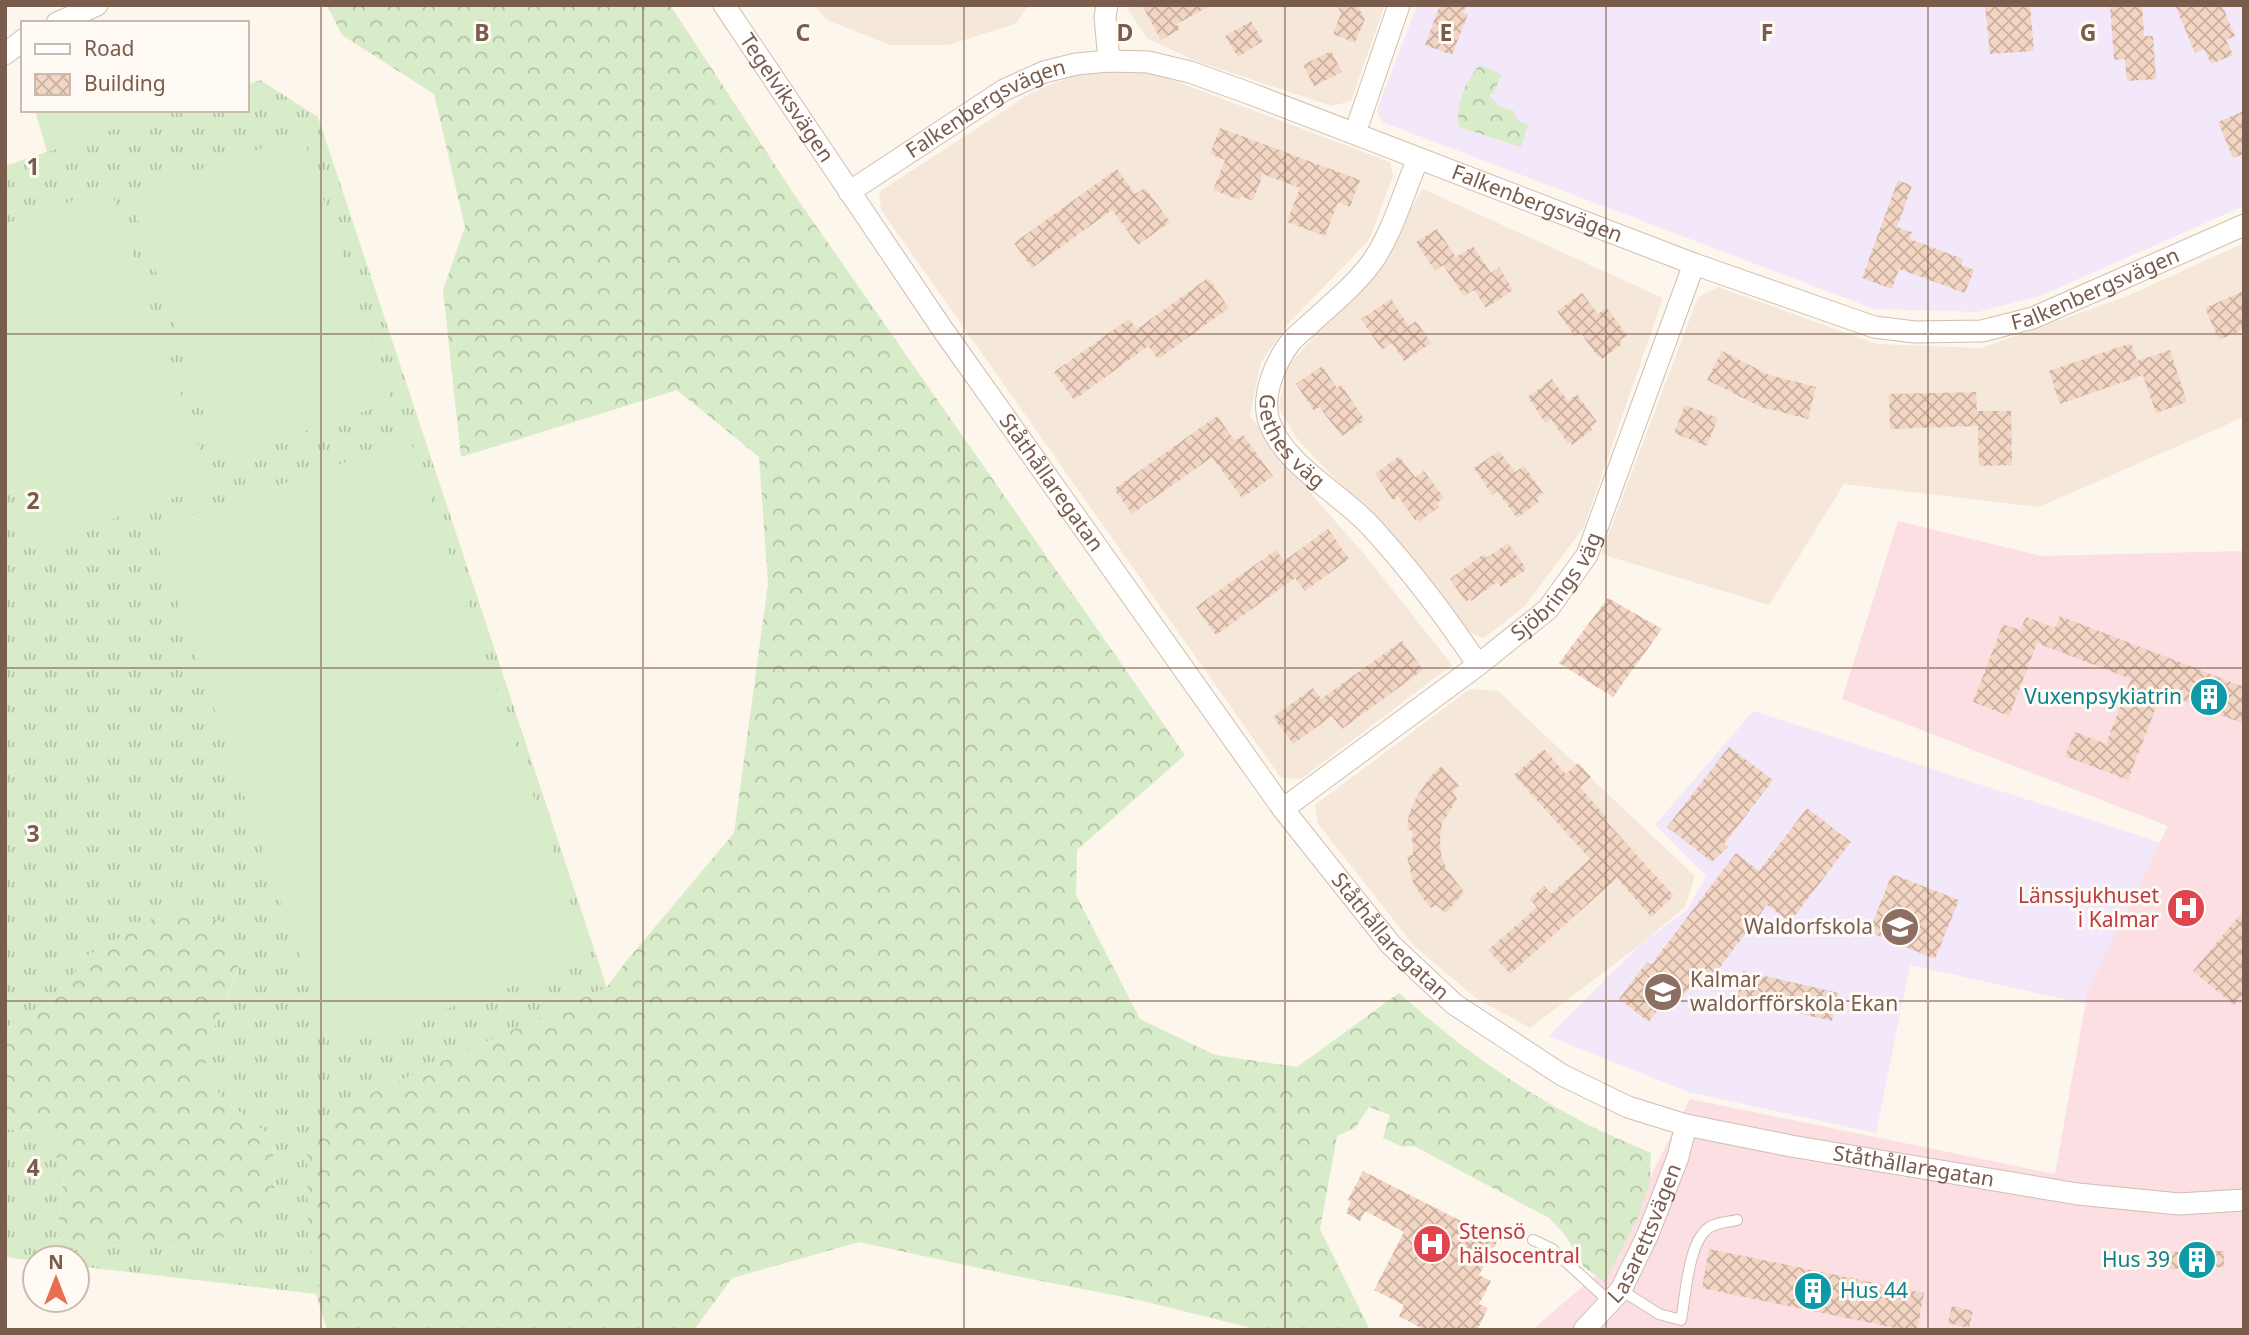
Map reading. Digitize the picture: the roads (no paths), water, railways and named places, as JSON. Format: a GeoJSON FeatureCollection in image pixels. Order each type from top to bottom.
{"type":"FeatureCollection","features":[{"type":"Feature","properties":{"kind":"street"},"geometry":{"type":"LineString","coordinates":[[61,21],[97,5]]}},
{"type":"Feature","properties":{"kind":"street","name":"Tegelviksvägen"},"geometry":{"type":"LineString","coordinates":[[724,5],[849,192]]}},
{"type":"Feature","properties":{"kind":"street"},"geometry":{"type":"LineString","coordinates":[[1107,5],[1105,17],[1109,61]]}},
{"type":"Feature","properties":{"kind":"street"},"geometry":{"type":"LineString","coordinates":[[1355,133],[1399,5]]}},
{"type":"Feature","properties":{"kind":"street","name":"Falkenbergsvägen"},"geometry":{"type":"LineString","coordinates":[[849,192],[1004,90],[1044,72],[1076,64],[1109,61],[1148,62],[1190,72],[1694,264],[1874,327],[1915,332],[1982,331],[2034,318],[2244,225]]}},
{"type":"Feature","properties":{"kind":"street","name":"Gethes väg"},"geometry":{"type":"LineString","coordinates":[[1418,159],[1385,239],[1372,261],[1338,299],[1290,343],[1272,374],[1268,398],[1269,422],[1280,443],[1298,462],[1374,529],[1426,593],[1478,665]]}},
{"type":"Feature","properties":{"kind":"street","name":"Ståthållaregatan"},"geometry":{"type":"LineString","coordinates":[[849,192],[943,330],[1283,809],[1391,945],[1454,1004],[1562,1075],[1629,1107],[1686,1125],[1791,1146],[2078,1194],[2179,1204],[2244,1199]]}},
{"type":"Feature","properties":{"kind":"street","name":"Sjöbrings väg"},"geometry":{"type":"LineString","coordinates":[[1283,809],[1478,665],[1548,609],[1587,555],[1694,264]]}},
{"type":"Feature","properties":{"kind":"street","name":"Lasarettsvägen"},"geometry":{"type":"LineString","coordinates":[[1584,1330],[1616,1296],[1648,1234],[1678,1157],[1686,1125]]}},
{"type":"Feature","properties":{"kind":"lane"},"geometry":{"type":"LineString","coordinates":[[1533,1240],[1552,1249],[1616,1296],[1681,1320],[1694,1248],[1702,1234],[1712,1226],[1737,1220]]}},
{"type":"Feature","properties":{"kind":"place","name":"Vuxenpsykiatrin"},"geometry":{"type":"Point","coordinates":[2209,697]}},
{"type":"Feature","properties":{"kind":"place","name":"Länssjukhuset i Kalmar"},"geometry":{"type":"Point","coordinates":[2186,908]}},
{"type":"Feature","properties":{"kind":"place","name":"Waldorfskola"},"geometry":{"type":"Point","coordinates":[1900,927]}},
{"type":"Feature","properties":{"kind":"place","name":"Kalmar waldorfförskola Ekan"},"geometry":{"type":"Point","coordinates":[1663,992]}},
{"type":"Feature","properties":{"kind":"place","name":"Stensö hälsocentral"},"geometry":{"type":"Point","coordinates":[1432,1244]}},
{"type":"Feature","properties":{"kind":"place","name":"Hus 39"},"geometry":{"type":"Point","coordinates":[2197,1260]}},
{"type":"Feature","properties":{"kind":"place","name":"Hus 44"},"geometry":{"type":"Point","coordinates":[1813,1291]}}]}
